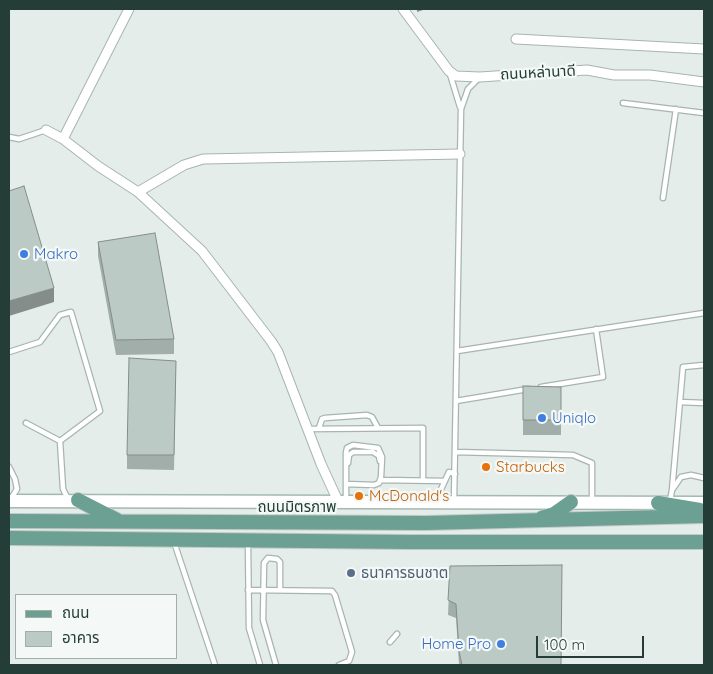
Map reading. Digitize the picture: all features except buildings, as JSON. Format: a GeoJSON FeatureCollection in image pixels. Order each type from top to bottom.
{"type":"FeatureCollection","features":[{"type":"Feature","properties":{"kind":"main road","name":"ถนนมิตรภาพ"},"geometry":{"type":"LineString","coordinates":[[9,500],[592,502],[667,498],[704,503]]}},
{"type":"Feature","properties":{"kind":"main road"},"geometry":{"type":"LineString","coordinates":[[667,498],[704,511]]}},
{"type":"Feature","properties":{"kind":"main road"},"geometry":{"type":"LineString","coordinates":[[73,500],[120,522]]}},
{"type":"Feature","properties":{"kind":"main road"},"geometry":{"type":"LineString","coordinates":[[532,521],[554,514],[571,502]]}},
{"type":"Feature","properties":{"kind":"main road","name":"ถนนมิตรภาพ"},"geometry":{"type":"LineString","coordinates":[[9,522],[331,524],[704,516]]}},
{"type":"Feature","properties":{"kind":"main road"},"geometry":{"type":"LineString","coordinates":[[9,538],[410,542],[704,542]]}},
{"type":"Feature","properties":{"kind":"street"},"geometry":{"type":"LineString","coordinates":[[63,139],[129,9]]}},
{"type":"Feature","properties":{"kind":"street"},"geometry":{"type":"LineString","coordinates":[[403,9],[449,71]]}},
{"type":"Feature","properties":{"kind":"street"},"geometry":{"type":"LineString","coordinates":[[516,39],[704,49]]}},
{"type":"Feature","properties":{"kind":"street","name":"ถนนหล่านาดี"},"geometry":{"type":"LineString","coordinates":[[449,71],[456,76],[480,76],[587,70],[614,75],[650,75],[704,82]]}},
{"type":"Feature","properties":{"kind":"street"},"geometry":{"type":"LineString","coordinates":[[46,130],[63,139],[98,166],[138,192],[202,251],[278,352],[321,464],[342,501]]}},
{"type":"Feature","properties":{"kind":"street"},"geometry":{"type":"LineString","coordinates":[[138,192],[184,164],[203,159],[460,154]]}},
{"type":"Feature","properties":{"kind":"lane"},"geometry":{"type":"LineString","coordinates":[[449,71],[461,109]]}},
{"type":"Feature","properties":{"kind":"lane"},"geometry":{"type":"LineString","coordinates":[[454,502],[461,109],[468,89],[480,76]]}},
{"type":"Feature","properties":{"kind":"lane"},"geometry":{"type":"LineString","coordinates":[[624,102],[704,113]]}},
{"type":"Feature","properties":{"kind":"lane"},"geometry":{"type":"LineString","coordinates":[[663,198],[676,109]]}},
{"type":"Feature","properties":{"kind":"lane"},"geometry":{"type":"LineString","coordinates":[[9,137],[19,139],[46,130]]}},
{"type":"Feature","properties":{"kind":"lane"},"geometry":{"type":"LineString","coordinates":[[9,352],[40,342],[60,315],[72,312],[100,412],[60,441]]}},
{"type":"Feature","properties":{"kind":"lane"},"geometry":{"type":"LineString","coordinates":[[457,351],[704,313]]}},
{"type":"Feature","properties":{"kind":"lane"},"geometry":{"type":"LineString","coordinates":[[456,401],[603,377],[596,329]]}},
{"type":"Feature","properties":{"kind":"lane"},"geometry":{"type":"LineString","coordinates":[[667,498],[683,367],[704,365]]}},
{"type":"Feature","properties":{"kind":"lane"},"geometry":{"type":"LineString","coordinates":[[680,402],[704,403]]}},
{"type":"Feature","properties":{"kind":"lane"},"geometry":{"type":"LineString","coordinates":[[319,428],[322,419],[325,418],[366,415],[372,417],[378,428]]}},
{"type":"Feature","properties":{"kind":"lane"},"geometry":{"type":"LineString","coordinates":[[26,423],[60,441]]}},
{"type":"Feature","properties":{"kind":"lane"},"geometry":{"type":"LineString","coordinates":[[307,429],[423,428],[423,480]]}},
{"type":"Feature","properties":{"kind":"lane"},"geometry":{"type":"LineString","coordinates":[[60,441],[63,490],[73,500]]}},
{"type":"Feature","properties":{"kind":"lane"},"geometry":{"type":"LineString","coordinates":[[342,501],[346,484],[346,453],[350,446],[378,448],[382,457],[381,480]]}},
{"type":"Feature","properties":{"kind":"lane"},"geometry":{"type":"LineString","coordinates":[[455,452],[572,455],[592,463],[592,502]]}},
{"type":"Feature","properties":{"kind":"lane"},"geometry":{"type":"LineString","coordinates":[[9,467],[15,479],[17,489],[14,496],[9,500]]}},
{"type":"Feature","properties":{"kind":"lane"},"geometry":{"type":"LineString","coordinates":[[436,501],[449,472],[455,474]]}},
{"type":"Feature","properties":{"kind":"lane"},"geometry":{"type":"LineString","coordinates":[[667,498],[681,477],[691,475],[704,478]]}},
{"type":"Feature","properties":{"kind":"lane"},"geometry":{"type":"LineString","coordinates":[[346,484],[374,485],[381,480],[445,480]]}},
{"type":"Feature","properties":{"kind":"lane"},"geometry":{"type":"LineString","coordinates":[[174,540],[215,665]]}},
{"type":"Feature","properties":{"kind":"lane"},"geometry":{"type":"LineString","coordinates":[[248,540],[249,628],[260,665]]}},
{"type":"Feature","properties":{"kind":"lane"},"geometry":{"type":"LineString","coordinates":[[276,665],[264,624],[264,563],[268,558],[277,559],[280,562],[280,589]]}},
{"type":"Feature","properties":{"kind":"lane"},"geometry":{"type":"LineString","coordinates":[[248,590],[327,590],[334,592],[352,652],[349,661],[339,665]]}},
{"type":"Feature","properties":{"kind":"lane"},"geometry":{"type":"LineString","coordinates":[[390,642],[397,634]]}},
{"type":"Feature","properties":{"kind":"place","name":"Makro"},"geometry":{"type":"Point","coordinates":[24,254]}},
{"type":"Feature","properties":{"kind":"place","name":"Uniqlo"},"geometry":{"type":"Point","coordinates":[542,418]}},
{"type":"Feature","properties":{"kind":"place","name":"Starbucks"},"geometry":{"type":"Point","coordinates":[486,467]}},
{"type":"Feature","properties":{"kind":"place","name":"McDonald's"},"geometry":{"type":"Point","coordinates":[359,496]}},
{"type":"Feature","properties":{"kind":"place","name":"ธนาคารธนชาต"},"geometry":{"type":"Point","coordinates":[351,573]}},
{"type":"Feature","properties":{"kind":"place","name":"Home Pro"},"geometry":{"type":"Point","coordinates":[501,644]}}]}
